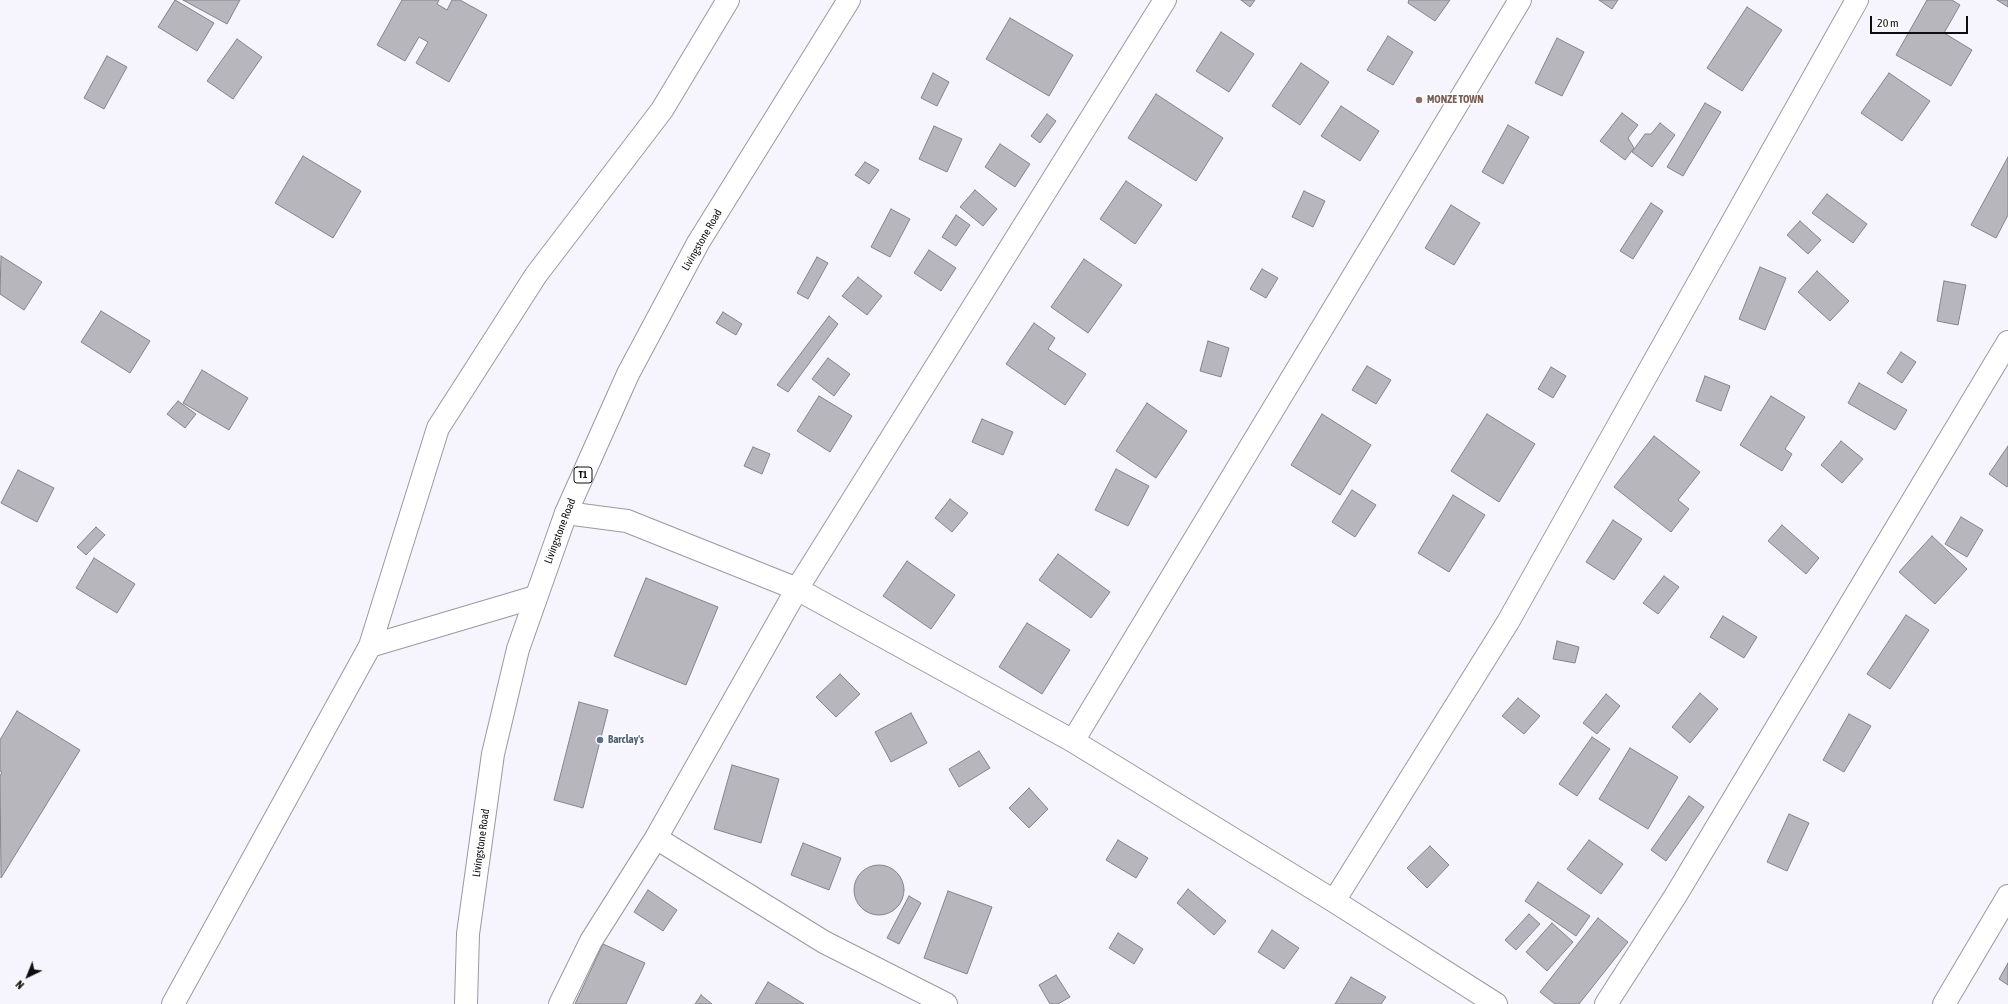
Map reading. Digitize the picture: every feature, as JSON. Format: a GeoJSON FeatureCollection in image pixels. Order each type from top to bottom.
{"type":"FeatureCollection","features":[{"type":"Feature","properties":{"kind":"main road"},"geometry":{"type":"LineString","coordinates":[[173,1004],[370,646],[438,428],[536,275],[662,110],[728,0]]}},
{"type":"Feature","properties":{"kind":"main road","name":"Livingstone Road"},"geometry":{"type":"LineString","coordinates":[[466,1004],[468,934],[493,754],[518,649],[535,597],[566,513],[628,374],[698,244],[849,0]]}},
{"type":"Feature","properties":{"kind":"main road"},"geometry":{"type":"LineString","coordinates":[[560,1004],[591,941],[656,838],[797,589],[1165,0]]}},
{"type":"Feature","properties":{"kind":"main road"},"geometry":{"type":"LineString","coordinates":[[1073,741],[1520,0]]}},
{"type":"Feature","properties":{"kind":"main road"},"geometry":{"type":"LineString","coordinates":[[1334,901],[1508,622],[1857,0]]}},
{"type":"Feature","properties":{"kind":"main road"},"geometry":{"type":"LineString","coordinates":[[1606,1004],[1676,895],[2008,342]]}},
{"type":"Feature","properties":{"kind":"main road"},"geometry":{"type":"LineString","coordinates":[[566,513],[627,521],[797,589],[1073,741],[1334,901],[1496,1004]]}},
{"type":"Feature","properties":{"kind":"main road"},"geometry":{"type":"LineString","coordinates":[[370,646],[535,597]]}},
{"type":"Feature","properties":{"kind":"main road"},"geometry":{"type":"LineString","coordinates":[[656,838],[824,942],[946,1004]]}},
{"type":"Feature","properties":{"kind":"main road"},"geometry":{"type":"LineString","coordinates":[[1944,1004],[2008,896]]}},
{"type":"Feature","properties":{"kind":"building"},"geometry":{"type":"Polygon","coordinates":[[[175,0],[214,23],[197,51],[158,27],[175,0]]]}},
{"type":"Feature","properties":{"kind":"building"},"geometry":{"type":"Polygon","coordinates":[[[183,0],[240,0],[227,24],[183,0]]]}},
{"type":"Feature","properties":{"kind":"building"},"geometry":{"type":"Polygon","coordinates":[[[402,0],[439,0],[437,4],[447,10],[452,0],[460,0],[487,15],[449,82],[416,63],[428,42],[419,37],[405,61],[377,45],[402,0]]]}},
{"type":"Feature","properties":{"kind":"building"},"geometry":{"type":"Polygon","coordinates":[[[1241,0],[1255,0],[1250,7],[1241,0]]]}},
{"type":"Feature","properties":{"kind":"building"},"geometry":{"type":"Polygon","coordinates":[[[1409,0],[1450,0],[1435,21],[1408,3],[1409,0]]]}},
{"type":"Feature","properties":{"kind":"building"},"geometry":{"type":"Polygon","coordinates":[[[1599,0],[1618,0],[1612,9],[1599,0]]]}},
{"type":"Feature","properties":{"kind":"building"},"geometry":{"type":"Polygon","coordinates":[[[1927,0],[1952,0],[1960,5],[1944,33],[1972,50],[1951,86],[1896,55],[1927,0]]]}},
{"type":"Feature","properties":{"kind":"building"},"geometry":{"type":"Polygon","coordinates":[[[1997,0],[2008,0],[2008,7],[1997,0]]]}},
{"type":"Feature","properties":{"kind":"building"},"geometry":{"type":"Polygon","coordinates":[[[1747,7],[1782,30],[1742,91],[1707,68],[1747,7]]]}},
{"type":"Feature","properties":{"kind":"building"},"geometry":{"type":"Polygon","coordinates":[[[1010,18],[1073,55],[1049,96],[986,59],[1010,18]]]}},
{"type":"Feature","properties":{"kind":"building"},"geometry":{"type":"Polygon","coordinates":[[[1221,32],[1254,54],[1229,92],[1196,71],[1221,32]]]}},
{"type":"Feature","properties":{"kind":"building"},"geometry":{"type":"Polygon","coordinates":[[[1388,36],[1413,52],[1393,85],[1367,70],[1388,36]]]}},
{"type":"Feature","properties":{"kind":"building"},"geometry":{"type":"Polygon","coordinates":[[[1557,38],[1584,52],[1562,96],[1535,83],[1557,38]]]}},
{"type":"Feature","properties":{"kind":"building"},"geometry":{"type":"Polygon","coordinates":[[[237,39],[262,57],[233,99],[207,81],[237,39]]]}},
{"type":"Feature","properties":{"kind":"building"},"geometry":{"type":"Polygon","coordinates":[[[107,56],[127,67],[104,109],[84,98],[107,56]]]}},
{"type":"Feature","properties":{"kind":"building"},"geometry":{"type":"Polygon","coordinates":[[[1301,63],[1329,82],[1300,125],[1272,106],[1301,63]]]}},
{"type":"Feature","properties":{"kind":"building"},"geometry":{"type":"Polygon","coordinates":[[[933,73],[949,82],[937,106],[921,98],[933,73]]]}},
{"type":"Feature","properties":{"kind":"building"},"geometry":{"type":"Polygon","coordinates":[[[1889,73],[1930,101],[1902,141],[1861,113],[1889,73]]]}},
{"type":"Feature","properties":{"kind":"building"},"geometry":{"type":"Polygon","coordinates":[[[1156,94],[1223,138],[1196,181],[1128,138],[1156,94]]]}},
{"type":"Feature","properties":{"kind":"building"},"geometry":{"type":"Polygon","coordinates":[[[1705,103],[1721,112],[1683,176],[1667,167],[1705,103]]]}},
{"type":"Feature","properties":{"kind":"building"},"geometry":{"type":"Polygon","coordinates":[[[1341,106],[1379,131],[1360,161],[1321,136],[1341,106]]]}},
{"type":"Feature","properties":{"kind":"building"},"geometry":{"type":"Polygon","coordinates":[[[1622,113],[1638,125],[1628,138],[1634,148],[1625,160],[1600,141],[1622,113]]]}},
{"type":"Feature","properties":{"kind":"building"},"geometry":{"type":"Polygon","coordinates":[[[1047,114],[1056,121],[1040,143],[1031,136],[1047,114]]]}},
{"type":"Feature","properties":{"kind":"building"},"geometry":{"type":"Polygon","coordinates":[[[1660,123],[1675,135],[1652,167],[1632,152],[1645,134],[1651,134],[1660,123]]]}},
{"type":"Feature","properties":{"kind":"building"},"geometry":{"type":"Polygon","coordinates":[[[1508,125],[1529,137],[1503,184],[1482,172],[1508,125]]]}},
{"type":"Feature","properties":{"kind":"building"},"geometry":{"type":"Polygon","coordinates":[[[934,126],[962,139],[947,172],[919,159],[934,126]]]}},
{"type":"Feature","properties":{"kind":"building"},"geometry":{"type":"Polygon","coordinates":[[[1000,144],[1030,164],[1015,187],[985,167],[1000,144]]]}},
{"type":"Feature","properties":{"kind":"building"},"geometry":{"type":"Polygon","coordinates":[[[303,156],[361,191],[333,238],[275,203],[303,156]]]}},
{"type":"Feature","properties":{"kind":"building"},"geometry":{"type":"Polygon","coordinates":[[[2008,157],[2008,215],[1996,238],[1971,225],[2008,157]]]}},
{"type":"Feature","properties":{"kind":"building"},"geometry":{"type":"Polygon","coordinates":[[[865,162],[879,170],[869,184],[855,175],[865,162]]]}},
{"type":"Feature","properties":{"kind":"building"},"geometry":{"type":"Polygon","coordinates":[[[1126,181],[1162,205],[1135,244],[1100,219],[1126,181]]]}},
{"type":"Feature","properties":{"kind":"building"},"geometry":{"type":"Polygon","coordinates":[[[975,190],[997,209],[983,226],[960,207],[975,190]]]}},
{"type":"Feature","properties":{"kind":"building"},"geometry":{"type":"Polygon","coordinates":[[[1304,191],[1325,201],[1313,227],[1292,217],[1304,191]]]}},
{"type":"Feature","properties":{"kind":"building"},"geometry":{"type":"Polygon","coordinates":[[[1827,194],[1867,224],[1853,243],[1812,213],[1827,194]]]}},
{"type":"Feature","properties":{"kind":"building"},"geometry":{"type":"Polygon","coordinates":[[[1651,203],[1663,211],[1633,259],[1620,251],[1651,203]]]}},
{"type":"Feature","properties":{"kind":"building"},"geometry":{"type":"Polygon","coordinates":[[[1451,205],[1480,223],[1454,265],[1425,248],[1451,205]]]}},
{"type":"Feature","properties":{"kind":"building"},"geometry":{"type":"Polygon","coordinates":[[[891,209],[910,219],[890,257],[871,247],[891,209]]]}},
{"type":"Feature","properties":{"kind":"building"},"geometry":{"type":"Polygon","coordinates":[[[956,215],[970,225],[956,246],[942,237],[956,215]]]}},
{"type":"Feature","properties":{"kind":"building"},"geometry":{"type":"Polygon","coordinates":[[[1800,221],[1821,240],[1808,254],[1787,235],[1800,221]]]}},
{"type":"Feature","properties":{"kind":"building"},"geometry":{"type":"Polygon","coordinates":[[[929,250],[956,268],[941,291],[914,273],[929,250]]]}},
{"type":"Feature","properties":{"kind":"building"},"geometry":{"type":"Polygon","coordinates":[[[1,256],[42,282],[24,310],[0,294],[1,256]]]}},
{"type":"Feature","properties":{"kind":"building"},"geometry":{"type":"Polygon","coordinates":[[[817,257],[828,263],[808,299],[797,293],[817,257]]]}},
{"type":"Feature","properties":{"kind":"building"},"geometry":{"type":"Polygon","coordinates":[[[1084,259],[1122,285],[1088,333],[1051,307],[1084,259]]]}},
{"type":"Feature","properties":{"kind":"building"},"geometry":{"type":"Polygon","coordinates":[[[1760,267],[1786,278],[1765,330],[1739,319],[1760,267]]]}},
{"type":"Feature","properties":{"kind":"building"},"geometry":{"type":"Polygon","coordinates":[[[1262,269],[1278,278],[1266,298],[1250,289],[1262,269]]]}},
{"type":"Feature","properties":{"kind":"building"},"geometry":{"type":"Polygon","coordinates":[[[1817,271],[1849,301],[1830,321],[1798,292],[1817,271]]]}},
{"type":"Feature","properties":{"kind":"building"},"geometry":{"type":"Polygon","coordinates":[[[858,277],[882,296],[867,315],[842,296],[858,277]]]}},
{"type":"Feature","properties":{"kind":"building"},"geometry":{"type":"Polygon","coordinates":[[[1944,281],[1966,285],[1958,325],[1937,321],[1944,281]]]}},
{"type":"Feature","properties":{"kind":"building"},"geometry":{"type":"Polygon","coordinates":[[[101,311],[150,341],[130,373],[81,342],[101,311]]]}},
{"type":"Feature","properties":{"kind":"building"},"geometry":{"type":"Polygon","coordinates":[[[723,312],[742,324],[736,335],[716,323],[723,312]]]}},
{"type":"Feature","properties":{"kind":"building"},"geometry":{"type":"Polygon","coordinates":[[[829,316],[838,324],[788,392],[777,385],[829,316]]]}},
{"type":"Feature","properties":{"kind":"building"},"geometry":{"type":"Polygon","coordinates":[[[1034,323],[1055,338],[1048,349],[1086,374],[1065,405],[1006,364],[1034,323]]]}},
{"type":"Feature","properties":{"kind":"building"},"geometry":{"type":"Polygon","coordinates":[[[1208,341],[1229,348],[1221,377],[1200,371],[1208,341]]]}},
{"type":"Feature","properties":{"kind":"building"},"geometry":{"type":"Polygon","coordinates":[[[1901,352],[1916,362],[1902,383],[1887,373],[1901,352]]]}},
{"type":"Feature","properties":{"kind":"building"},"geometry":{"type":"Polygon","coordinates":[[[828,358],[850,374],[834,396],[812,379],[828,358]]]}},
{"type":"Feature","properties":{"kind":"building"},"geometry":{"type":"Polygon","coordinates":[[[1367,366],[1391,380],[1376,404],[1352,390],[1367,366]]]}},
{"type":"Feature","properties":{"kind":"building"},"geometry":{"type":"Polygon","coordinates":[[[1551,367],[1566,376],[1553,398],[1538,389],[1551,367]]]}},
{"type":"Feature","properties":{"kind":"building"},"geometry":{"type":"Polygon","coordinates":[[[202,370],[248,398],[229,430],[183,403],[202,370]]]}},
{"type":"Feature","properties":{"kind":"building"},"geometry":{"type":"Polygon","coordinates":[[[1705,376],[1730,386],[1721,411],[1696,401],[1705,376]]]}},
{"type":"Feature","properties":{"kind":"building"},"geometry":{"type":"Polygon","coordinates":[[[1859,383],[1907,410],[1895,430],[1848,403],[1859,383]]]}},
{"type":"Feature","properties":{"kind":"building"},"geometry":{"type":"Polygon","coordinates":[[[819,396],[852,416],[830,452],[797,431],[819,396]]]}},
{"type":"Feature","properties":{"kind":"building"},"geometry":{"type":"Polygon","coordinates":[[[1771,396],[1805,417],[1785,449],[1792,454],[1782,471],[1740,445],[1771,396]]]}},
{"type":"Feature","properties":{"kind":"building"},"geometry":{"type":"Polygon","coordinates":[[[178,401],[196,414],[185,428],[167,414],[178,401]]]}},
{"type":"Feature","properties":{"kind":"building"},"geometry":{"type":"Polygon","coordinates":[[[1147,403],[1187,431],[1156,478],[1116,451],[1147,403]]]}},
{"type":"Feature","properties":{"kind":"building"},"geometry":{"type":"Polygon","coordinates":[[[1322,414],[1371,445],[1340,495],[1291,465],[1322,414]]]}},
{"type":"Feature","properties":{"kind":"building"},"geometry":{"type":"Polygon","coordinates":[[[1487,414],[1535,444],[1499,502],[1451,471],[1487,414]]]}},
{"type":"Feature","properties":{"kind":"building"},"geometry":{"type":"Polygon","coordinates":[[[982,419],[1013,432],[1003,455],[972,442],[982,419]]]}},
{"type":"Feature","properties":{"kind":"building"},"geometry":{"type":"Polygon","coordinates":[[[1654,436],[1700,472],[1678,500],[1689,509],[1671,532],[1614,487],[1654,436]]]}},
{"type":"Feature","properties":{"kind":"building"},"geometry":{"type":"Polygon","coordinates":[[[1841,441],[1863,459],[1842,483],[1821,465],[1841,441]]]}},
{"type":"Feature","properties":{"kind":"building"},"geometry":{"type":"Polygon","coordinates":[[[2008,446],[2008,485],[2007,487],[1989,474],[2008,446]]]}},
{"type":"Feature","properties":{"kind":"building"},"geometry":{"type":"Polygon","coordinates":[[[753,447],[770,454],[762,474],[744,466],[753,447]]]}},
{"type":"Feature","properties":{"kind":"building"},"geometry":{"type":"Polygon","coordinates":[[[1116,469],[1149,486],[1128,526],[1095,510],[1116,469]]]}},
{"type":"Feature","properties":{"kind":"building"},"geometry":{"type":"Polygon","coordinates":[[[18,470],[54,488],[37,522],[1,503],[18,470]]]}},
{"type":"Feature","properties":{"kind":"building"},"geometry":{"type":"Polygon","coordinates":[[[1352,490],[1376,505],[1355,537],[1332,522],[1352,490]]]}},
{"type":"Feature","properties":{"kind":"building"},"geometry":{"type":"Polygon","coordinates":[[[1453,495],[1485,515],[1449,572],[1418,553],[1453,495]]]}},
{"type":"Feature","properties":{"kind":"building"},"geometry":{"type":"Polygon","coordinates":[[[950,499],[968,513],[952,532],[935,518],[950,499]]]}},
{"type":"Feature","properties":{"kind":"building"},"geometry":{"type":"Polygon","coordinates":[[[1961,517],[1983,530],[1967,557],[1945,544],[1961,517]]]}},
{"type":"Feature","properties":{"kind":"building"},"geometry":{"type":"Polygon","coordinates":[[[1613,520],[1642,539],[1614,580],[1586,562],[1613,520]]]}},
{"type":"Feature","properties":{"kind":"building"},"geometry":{"type":"Polygon","coordinates":[[[1782,525],[1819,558],[1806,574],[1768,541],[1782,525]]]}},
{"type":"Feature","properties":{"kind":"building"},"geometry":{"type":"Polygon","coordinates":[[[96,527],[105,535],[86,555],[77,547],[96,527]]]}},
{"type":"Feature","properties":{"kind":"building"},"geometry":{"type":"Polygon","coordinates":[[[1932,536],[1967,569],[1935,604],[1899,572],[1932,536]]]}},
{"type":"Feature","properties":{"kind":"building"},"geometry":{"type":"Polygon","coordinates":[[[1058,554],[1110,592],[1091,618],[1039,580],[1058,554]]]}},
{"type":"Feature","properties":{"kind":"building"},"geometry":{"type":"Polygon","coordinates":[[[94,558],[135,584],[117,613],[76,588],[94,558]]]}},
{"type":"Feature","properties":{"kind":"building"},"geometry":{"type":"Polygon","coordinates":[[[907,561],[955,595],[931,629],[883,596],[907,561]]]}},
{"type":"Feature","properties":{"kind":"building"},"geometry":{"type":"Polygon","coordinates":[[[1664,576],[1679,587],[1658,614],[1643,603],[1664,576]]]}},
{"type":"Feature","properties":{"kind":"building"},"geometry":{"type":"Polygon","coordinates":[[[646,578],[718,607],[686,685],[614,656],[646,578]]]}},
{"type":"Feature","properties":{"kind":"building"},"geometry":{"type":"Polygon","coordinates":[[[1906,615],[1929,630],[1890,689],[1867,674],[1906,615]]]}},
{"type":"Feature","properties":{"kind":"building"},"geometry":{"type":"Polygon","coordinates":[[[1723,616],[1757,637],[1744,658],[1710,637],[1723,616]]]}},
{"type":"Feature","properties":{"kind":"building"},"geometry":{"type":"Polygon","coordinates":[[[1027,623],[1070,650],[1042,694],[999,667],[1027,623]]]}},
{"type":"Feature","properties":{"kind":"building"},"geometry":{"type":"Polygon","coordinates":[[[1557,641],[1579,647],[1575,663],[1553,659],[1557,641]]]}},
{"type":"Feature","properties":{"kind":"building"},"geometry":{"type":"Polygon","coordinates":[[[840,674],[860,694],[836,717],[816,697],[840,674]]]}},
{"type":"Feature","properties":{"kind":"building"},"geometry":{"type":"Polygon","coordinates":[[[1700,693],[1718,709],[1690,743],[1672,727],[1700,693]]]}},
{"type":"Feature","properties":{"kind":"building"},"geometry":{"type":"Polygon","coordinates":[[[1606,694],[1620,706],[1597,734],[1583,723],[1606,694]]]}},
{"type":"Feature","properties":{"kind":"building"},"geometry":{"type":"Polygon","coordinates":[[[1518,698],[1540,716],[1524,734],[1502,716],[1518,698]]]}},
{"type":"Feature","properties":{"kind":"building"},"geometry":{"type":"Polygon","coordinates":[[[579,702],[608,710],[583,808],[554,800],[579,702]]]}},
{"type":"Feature","properties":{"kind":"building"},"geometry":{"type":"Polygon","coordinates":[[[17,711],[80,750],[1,878],[0,776],[2,772],[0,771],[0,740],[17,711]]]}},
{"type":"Feature","properties":{"kind":"building"},"geometry":{"type":"Polygon","coordinates":[[[911,713],[927,743],[891,762],[875,732],[911,713]]]}},
{"type":"Feature","properties":{"kind":"building"},"geometry":{"type":"Polygon","coordinates":[[[1849,714],[1871,726],[1844,772],[1823,760],[1849,714]]]}},
{"type":"Feature","properties":{"kind":"building"},"geometry":{"type":"Polygon","coordinates":[[[1592,737],[1610,749],[1577,796],[1559,784],[1592,737]]]}},
{"type":"Feature","properties":{"kind":"building"},"geometry":{"type":"Polygon","coordinates":[[[1630,748],[1678,777],[1648,829],[1599,799],[1630,748]]]}},
{"type":"Feature","properties":{"kind":"building"},"geometry":{"type":"Polygon","coordinates":[[[979,751],[990,768],[959,787],[949,769],[979,751]]]}},
{"type":"Feature","properties":{"kind":"building"},"geometry":{"type":"Polygon","coordinates":[[[732,765],[779,779],[761,843],[714,829],[732,765]]]}},
{"type":"Feature","properties":{"kind":"building"},"geometry":{"type":"Polygon","coordinates":[[[1029,788],[1048,809],[1029,828],[1009,808],[1029,788]]]}},
{"type":"Feature","properties":{"kind":"building"},"geometry":{"type":"Polygon","coordinates":[[[1689,796],[1704,807],[1666,861],[1651,850],[1689,796]]]}},
{"type":"Feature","properties":{"kind":"building"},"geometry":{"type":"Polygon","coordinates":[[[1789,814],[1809,823],[1787,871],[1767,862],[1789,814]]]}},
{"type":"Feature","properties":{"kind":"building"},"geometry":{"type":"Polygon","coordinates":[[[1118,840],[1148,858],[1136,878],[1106,860],[1118,840]]]}},
{"type":"Feature","properties":{"kind":"building"},"geometry":{"type":"Polygon","coordinates":[[[1589,840],[1623,864],[1601,894],[1567,869],[1589,840]]]}},
{"type":"Feature","properties":{"kind":"building"},"geometry":{"type":"Polygon","coordinates":[[[803,843],[841,858],[829,890],[791,875],[803,843]]]}},
{"type":"Feature","properties":{"kind":"building"},"geometry":{"type":"Polygon","coordinates":[[[1430,846],[1449,865],[1427,888],[1407,868],[1430,846]]]}},
{"type":"Feature","properties":{"kind":"building"},"geometry":{"type":"Polygon","coordinates":[[[874,865],[884,865],[897,872],[904,885],[904,895],[897,908],[884,915],[874,915],[865,911],[858,904],[854,895],[854,885],[858,876],[865,869],[874,865]]]}},
{"type":"Feature","properties":{"kind":"building"},"geometry":{"type":"Polygon","coordinates":[[[1538,882],[1590,916],[1576,936],[1525,901],[1538,882]]]}},
{"type":"Feature","properties":{"kind":"building"},"geometry":{"type":"Polygon","coordinates":[[[1188,889],[1226,921],[1214,935],[1177,903],[1188,889]]]}},
{"type":"Feature","properties":{"kind":"building"},"geometry":{"type":"Polygon","coordinates":[[[648,890],[677,910],[663,931],[634,912],[648,890]]]}},
{"type":"Feature","properties":{"kind":"building"},"geometry":{"type":"Polygon","coordinates":[[[948,891],[992,907],[967,974],[924,958],[948,891]]]}},
{"type":"Feature","properties":{"kind":"building"},"geometry":{"type":"Polygon","coordinates":[[[909,896],[921,903],[899,944],[887,938],[909,896]]]}},
{"type":"Feature","properties":{"kind":"building"},"geometry":{"type":"Polygon","coordinates":[[[1529,914],[1540,924],[1516,950],[1505,940],[1529,914]]]}},
{"type":"Feature","properties":{"kind":"building"},"geometry":{"type":"Polygon","coordinates":[[[1598,918],[1628,942],[1579,1004],[1555,1004],[1540,992],[1598,918]]]}},
{"type":"Feature","properties":{"kind":"building"},"geometry":{"type":"Polygon","coordinates":[[[1552,923],[1573,942],[1547,971],[1526,952],[1552,923]]]}},
{"type":"Feature","properties":{"kind":"building"},"geometry":{"type":"Polygon","coordinates":[[[1272,930],[1299,948],[1284,969],[1258,952],[1272,930]]]}},
{"type":"Feature","properties":{"kind":"building"},"geometry":{"type":"Polygon","coordinates":[[[1118,933],[1143,949],[1134,964],[1109,948],[1118,933]]]}},
{"type":"Feature","properties":{"kind":"building"},"geometry":{"type":"Polygon","coordinates":[[[603,944],[645,963],[626,1004],[575,1004],[603,944]]]}},
{"type":"Feature","properties":{"kind":"building"},"geometry":{"type":"Polygon","coordinates":[[[2008,963],[2008,985],[1999,979],[2008,963]]]}},
{"type":"Feature","properties":{"kind":"building"},"geometry":{"type":"Polygon","coordinates":[[[1056,975],[1070,997],[1058,1004],[1050,1004],[1039,985],[1056,975]]]}},
{"type":"Feature","properties":{"kind":"building"},"geometry":{"type":"Polygon","coordinates":[[[1351,977],[1386,997],[1381,1004],[1335,1004],[1351,977]]]}},
{"type":"Feature","properties":{"kind":"building"},"geometry":{"type":"Polygon","coordinates":[[[768,982],[804,1004],[755,1004],[768,982]]]}},
{"type":"Feature","properties":{"kind":"building"},"geometry":{"type":"Polygon","coordinates":[[[701,995],[712,1004],[695,1004],[701,995]]]}},
{"type":"Feature","properties":{"kind":"place","name":"MONZE TOWN"},"geometry":{"type":"Point","coordinates":[1419,100]}},
{"type":"Feature","properties":{"kind":"place","name":"Barclay's"},"geometry":{"type":"Point","coordinates":[600,740]}}]}
